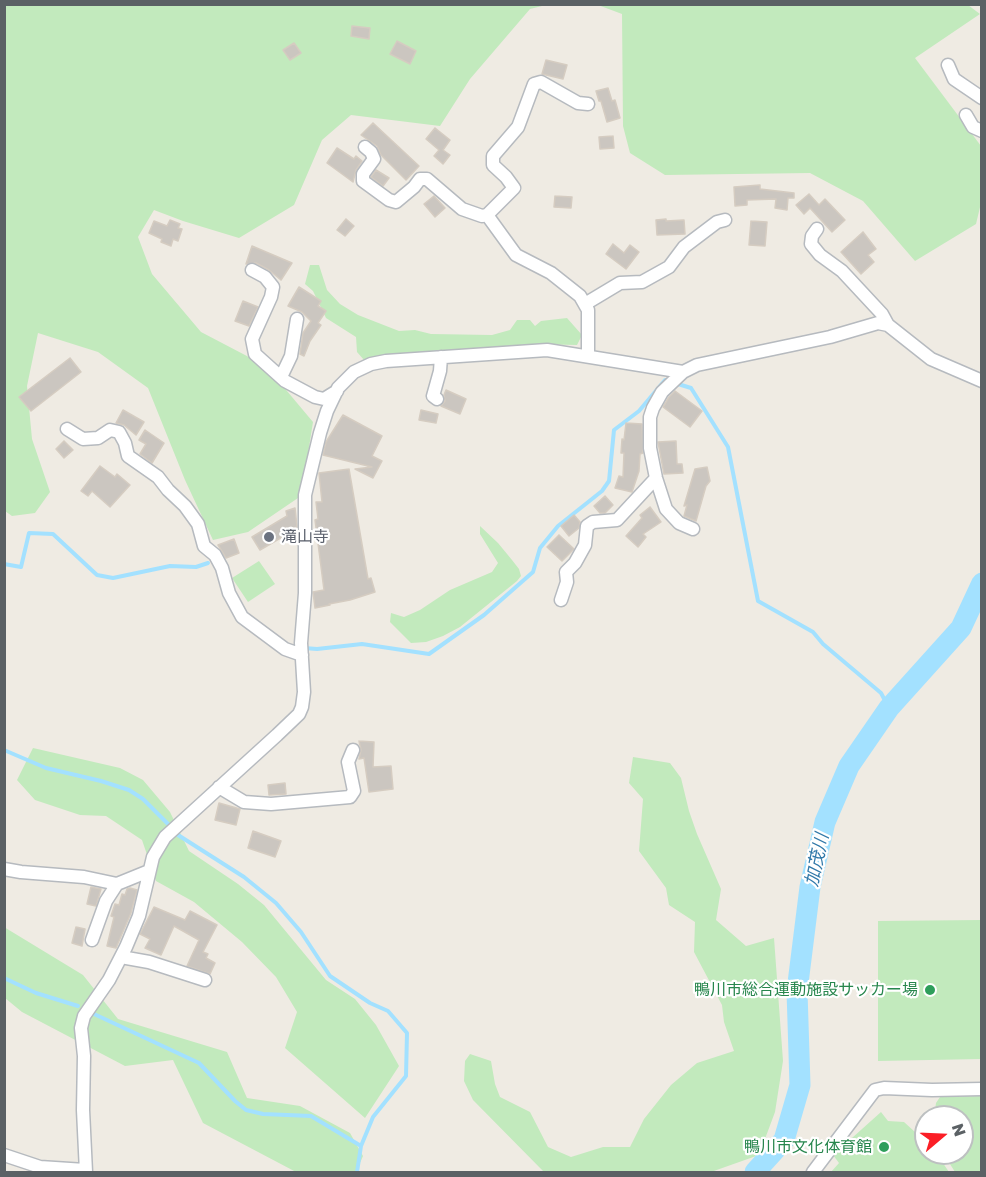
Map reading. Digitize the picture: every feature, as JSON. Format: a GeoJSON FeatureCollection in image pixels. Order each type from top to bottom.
{"type":"FeatureCollection","features":[{"type":"Feature","properties":{"kind":"street"},"geometry":{"type":"LineString","coordinates":[[948,65],[954,79],[981,98]]}},
{"type":"Feature","properties":{"kind":"street"},"geometry":{"type":"LineString","coordinates":[[365,147],[374,159],[363,174],[363,181],[389,200],[396,202],[420,179],[427,179],[462,209],[482,216],[488,215],[514,188],[493,165],[493,156],[518,127],[534,84],[541,82],[578,103],[588,104]]}},
{"type":"Feature","properties":{"kind":"street"},"geometry":{"type":"LineString","coordinates":[[966,115],[973,127],[981,131]]}},
{"type":"Feature","properties":{"kind":"street"},"geometry":{"type":"LineString","coordinates":[[488,215],[516,255],[551,273],[580,296],[588,310],[588,356]]}},
{"type":"Feature","properties":{"kind":"street"},"geometry":{"type":"LineString","coordinates":[[585,304],[620,283],[642,282],[669,267],[684,247],[717,222],[725,220]]}},
{"type":"Feature","properties":{"kind":"street"},"geometry":{"type":"LineString","coordinates":[[817,229],[811,244],[820,255],[842,271],[882,314],[888,325],[931,359],[981,381]]}},
{"type":"Feature","properties":{"kind":"street"},"geometry":{"type":"LineString","coordinates":[[252,270],[265,277],[273,287],[271,297],[252,339],[255,354],[281,377],[315,397],[324,399],[337,391],[354,372],[371,364],[441,357],[547,350],[683,372]]}},
{"type":"Feature","properties":{"kind":"street"},"geometry":{"type":"LineString","coordinates":[[281,377],[291,356],[297,319]]}},
{"type":"Feature","properties":{"kind":"street"},"geometry":{"type":"LineString","coordinates":[[693,529],[679,523],[666,509],[656,478],[650,448],[650,417],[662,392],[683,372],[697,365],[830,338],[878,323],[888,325]]}},
{"type":"Feature","properties":{"kind":"street"},"geometry":{"type":"LineString","coordinates":[[437,399],[433,396],[441,371],[441,357]]}},
{"type":"Feature","properties":{"kind":"street"},"geometry":{"type":"LineString","coordinates":[[4,1155],[38,1170],[85,1171],[84,1056],[81,1028],[84,1016],[109,980],[121,957],[139,916],[153,857],[165,837],[298,714],[302,707],[304,692],[301,650],[305,593],[305,495],[320,433],[337,391]]}},
{"type":"Feature","properties":{"kind":"street"},"geometry":{"type":"LineString","coordinates":[[67,429],[83,439],[98,438],[110,430],[119,432],[128,456],[158,477],[198,524],[204,546],[215,555],[222,568],[229,594],[242,617],[285,649],[301,650]]}},
{"type":"Feature","properties":{"kind":"street"},"geometry":{"type":"LineString","coordinates":[[561,600],[567,582],[566,572],[575,563],[585,545],[587,526],[593,522],[617,520],[656,478]]}},
{"type":"Feature","properties":{"kind":"street"},"geometry":{"type":"LineString","coordinates":[[219,787],[244,802],[271,804],[350,797],[354,791],[348,762],[353,750]]}},
{"type":"Feature","properties":{"kind":"street"},"geometry":{"type":"LineString","coordinates":[[4,869],[84,877],[117,884],[149,871]]}},
{"type":"Feature","properties":{"kind":"street"},"geometry":{"type":"LineString","coordinates":[[92,940],[106,901],[117,884]]}},
{"type":"Feature","properties":{"kind":"street"},"geometry":{"type":"LineString","coordinates":[[121,957],[149,962],[205,980]]}},
{"type":"Feature","properties":{"kind":"street"},"geometry":{"type":"LineString","coordinates":[[813,1173],[875,1090],[884,1088],[981,1089]]}},
{"type":"Feature","properties":{"kind":"green space"},"geometry":{"type":"Polygon","coordinates":[[[5,5],[546,5],[530,9],[470,79],[440,126],[351,115],[322,140],[294,205],[239,238],[154,210],[138,237],[152,274],[201,332],[266,366],[313,422],[298,498],[248,532],[213,540],[185,480],[148,388],[98,352],[38,333],[27,386],[32,439],[50,492],[35,513],[12,516],[5,511],[5,5]]]}},
{"type":"Feature","properties":{"kind":"green space"},"geometry":{"type":"Polygon","coordinates":[[[598,5],[968,5],[980,14],[915,58],[981,146],[981,203],[976,224],[915,261],[863,201],[810,173],[665,175],[630,153],[623,126],[622,14],[598,5]]]}},
{"type":"Feature","properties":{"kind":"green space"},"geometry":{"type":"Polygon","coordinates":[[[310,265],[319,265],[327,290],[340,304],[358,315],[399,331],[492,335],[510,330],[517,320],[530,320],[535,326],[541,321],[567,318],[582,335],[577,345],[531,344],[364,360],[357,352],[356,337],[326,318],[313,291],[305,284],[310,265]]]}},
{"type":"Feature","properties":{"kind":"green space"},"geometry":{"type":"Polygon","coordinates":[[[480,526],[512,560],[521,576],[460,627],[426,642],[411,643],[390,622],[391,613],[404,617],[420,610],[450,590],[492,572],[498,563],[480,534],[480,526]]]}},
{"type":"Feature","properties":{"kind":"green space"},"geometry":{"type":"Polygon","coordinates":[[[259,561],[275,584],[248,602],[232,578],[259,561]]]}},
{"type":"Feature","properties":{"kind":"green space"},"geometry":{"type":"Polygon","coordinates":[[[33,748],[120,768],[143,780],[170,812],[189,851],[238,884],[264,905],[326,980],[355,999],[376,1025],[399,1066],[365,1118],[285,1048],[297,1012],[276,977],[242,942],[194,902],[156,881],[142,840],[106,816],[80,815],[35,800],[17,780],[33,748]]]}},
{"type":"Feature","properties":{"kind":"green space"},"geometry":{"type":"Polygon","coordinates":[[[633,757],[670,763],[681,778],[697,834],[721,889],[716,920],[746,946],[774,938],[783,1061],[775,1112],[759,1155],[711,1172],[544,1172],[473,1100],[464,1081],[465,1061],[470,1054],[491,1061],[500,1097],[530,1112],[548,1147],[571,1157],[603,1147],[630,1147],[644,1119],[671,1085],[697,1063],[734,1051],[724,1022],[722,1005],[694,952],[695,922],[669,905],[666,888],[639,851],[643,799],[629,783],[633,757]]]}},
{"type":"Feature","properties":{"kind":"green space","name":"鴨川市総合運動施設サッカー場"},"geometry":{"type":"Polygon","coordinates":[[[981,920],[981,1059],[878,1061],[878,921],[981,920]]]}},
{"type":"Feature","properties":{"kind":"green space"},"geometry":{"type":"Polygon","coordinates":[[[4,927],[83,975],[118,1019],[227,1052],[247,1098],[300,1106],[350,1133],[363,1156],[356,1172],[296,1172],[203,1123],[173,1060],[125,1066],[22,1012],[5,998],[4,927]]]}},
{"type":"Feature","properties":{"kind":"green space"},"geometry":{"type":"Polygon","coordinates":[[[981,1096],[981,1172],[955,1172],[951,1165],[974,1165],[974,1105],[936,1105],[940,1097],[981,1096]]]}},
{"type":"Feature","properties":{"kind":"green space","name":"鴨川市文化体育館"},"geometry":{"type":"Polygon","coordinates":[[[881,1112],[888,1121],[904,1122],[914,1131],[914,1165],[944,1165],[949,1172],[831,1172],[839,1163],[833,1155],[881,1112]]]}},
{"type":"Feature","properties":{"kind":"building"},"geometry":{"type":"Polygon","coordinates":[[[352,26],[370,28],[369,39],[351,36],[352,26]]]}},
{"type":"Feature","properties":{"kind":"building"},"geometry":{"type":"Polygon","coordinates":[[[397,41],[416,51],[410,64],[390,54],[397,41]]]}},
{"type":"Feature","properties":{"kind":"building"},"geometry":{"type":"Polygon","coordinates":[[[294,43],[301,53],[290,60],[283,50],[294,43]]]}},
{"type":"Feature","properties":{"kind":"building"},"geometry":{"type":"Polygon","coordinates":[[[546,60],[567,65],[563,79],[542,74],[546,60]]]}},
{"type":"Feature","properties":{"kind":"building"},"geometry":{"type":"Polygon","coordinates":[[[608,88],[612,101],[615,100],[620,118],[607,122],[596,91],[608,88]]]}},
{"type":"Feature","properties":{"kind":"building"},"geometry":{"type":"Polygon","coordinates":[[[373,123],[419,166],[406,180],[381,155],[377,146],[361,135],[373,123]]]}},
{"type":"Feature","properties":{"kind":"building"},"geometry":{"type":"Polygon","coordinates":[[[435,128],[450,140],[443,150],[450,155],[443,164],[434,156],[439,150],[426,139],[435,128]]]}},
{"type":"Feature","properties":{"kind":"building"},"geometry":{"type":"Polygon","coordinates":[[[613,136],[614,148],[600,149],[599,137],[613,136]]]}},
{"type":"Feature","properties":{"kind":"building"},"geometry":{"type":"Polygon","coordinates":[[[337,148],[354,159],[356,156],[362,161],[356,170],[353,182],[327,163],[337,148]]]}},
{"type":"Feature","properties":{"kind":"building"},"geometry":{"type":"Polygon","coordinates":[[[376,170],[389,178],[383,186],[371,177],[376,170]]]}},
{"type":"Feature","properties":{"kind":"building"},"geometry":{"type":"Polygon","coordinates":[[[760,185],[760,189],[794,193],[794,198],[788,198],[787,210],[775,208],[776,199],[747,200],[747,205],[735,206],[734,187],[760,185]]]}},
{"type":"Feature","properties":{"kind":"building"},"geometry":{"type":"Polygon","coordinates":[[[809,194],[819,205],[825,199],[845,220],[832,232],[810,208],[804,214],[796,205],[809,194]]]}},
{"type":"Feature","properties":{"kind":"building"},"geometry":{"type":"Polygon","coordinates":[[[434,196],[445,208],[435,217],[424,204],[434,196]]]}},
{"type":"Feature","properties":{"kind":"building"},"geometry":{"type":"Polygon","coordinates":[[[555,196],[572,197],[571,208],[554,207],[555,196]]]}},
{"type":"Feature","properties":{"kind":"building"},"geometry":{"type":"Polygon","coordinates":[[[346,219],[354,226],[345,236],[337,230],[346,219]]]}},
{"type":"Feature","properties":{"kind":"building"},"geometry":{"type":"Polygon","coordinates":[[[666,219],[666,221],[684,220],[685,234],[657,235],[656,220],[666,219]]]}},
{"type":"Feature","properties":{"kind":"building"},"geometry":{"type":"Polygon","coordinates":[[[170,220],[180,224],[178,228],[182,229],[178,241],[173,239],[171,246],[149,233],[154,221],[167,226],[170,220]]]}},
{"type":"Feature","properties":{"kind":"building"},"geometry":{"type":"Polygon","coordinates":[[[751,221],[767,222],[765,246],[749,245],[751,221]]]}},
{"type":"Feature","properties":{"kind":"building"},"geometry":{"type":"Polygon","coordinates":[[[863,232],[876,249],[868,255],[874,262],[861,274],[841,252],[863,232]]]}},
{"type":"Feature","properties":{"kind":"building"},"geometry":{"type":"Polygon","coordinates":[[[613,244],[624,253],[630,245],[639,252],[626,269],[606,254],[613,244]]]}},
{"type":"Feature","properties":{"kind":"building"},"geometry":{"type":"Polygon","coordinates":[[[252,246],[292,263],[281,280],[256,263],[246,264],[252,246]]]}},
{"type":"Feature","properties":{"kind":"building"},"geometry":{"type":"Polygon","coordinates":[[[299,287],[321,301],[318,306],[326,311],[318,323],[321,325],[310,341],[304,356],[300,354],[303,333],[311,321],[302,312],[288,306],[299,287]]]}},
{"type":"Feature","properties":{"kind":"building"},"geometry":{"type":"Polygon","coordinates":[[[243,301],[258,307],[249,326],[235,321],[243,301]]]}},
{"type":"Feature","properties":{"kind":"building"},"geometry":{"type":"Polygon","coordinates":[[[70,358],[81,372],[31,411],[19,397],[70,358]]]}},
{"type":"Feature","properties":{"kind":"building"},"geometry":{"type":"Polygon","coordinates":[[[446,390],[466,399],[460,414],[441,406],[445,401],[446,390]]]}},
{"type":"Feature","properties":{"kind":"building"},"geometry":{"type":"Polygon","coordinates":[[[675,391],[702,411],[690,427],[663,407],[675,391]]]}},
{"type":"Feature","properties":{"kind":"building"},"geometry":{"type":"Polygon","coordinates":[[[123,410],[144,422],[136,435],[124,425],[116,423],[123,410]]]}},
{"type":"Feature","properties":{"kind":"building"},"geometry":{"type":"Polygon","coordinates":[[[421,410],[438,414],[436,423],[419,420],[421,410]]]}},
{"type":"Feature","properties":{"kind":"building"},"geometry":{"type":"Polygon","coordinates":[[[343,415],[382,436],[372,456],[382,461],[373,478],[355,469],[372,467],[323,455],[326,442],[343,415]]]}},
{"type":"Feature","properties":{"kind":"building"},"geometry":{"type":"Polygon","coordinates":[[[626,423],[642,424],[643,453],[640,454],[639,471],[632,492],[615,488],[619,476],[623,477],[624,453],[621,453],[626,423]]]}},
{"type":"Feature","properties":{"kind":"building"},"geometry":{"type":"Polygon","coordinates":[[[145,430],[164,443],[152,463],[140,454],[146,444],[139,440],[145,430]]]}},
{"type":"Feature","properties":{"kind":"building"},"geometry":{"type":"Polygon","coordinates":[[[64,441],[73,450],[64,458],[56,449],[64,441]]]}},
{"type":"Feature","properties":{"kind":"building"},"geometry":{"type":"Polygon","coordinates":[[[676,441],[677,464],[682,464],[683,473],[664,474],[658,442],[676,441]]]}},
{"type":"Feature","properties":{"kind":"building"},"geometry":{"type":"Polygon","coordinates":[[[100,466],[115,477],[117,474],[130,485],[110,507],[92,491],[88,496],[81,491],[100,466]]]}},
{"type":"Feature","properties":{"kind":"building"},"geometry":{"type":"Polygon","coordinates":[[[707,467],[710,481],[706,486],[696,521],[684,516],[687,505],[684,506],[695,469],[707,467]]]}},
{"type":"Feature","properties":{"kind":"building"},"geometry":{"type":"Polygon","coordinates":[[[349,469],[368,579],[371,578],[375,592],[315,608],[313,592],[324,590],[315,520],[318,519],[316,502],[322,502],[319,473],[349,469]]]}},
{"type":"Feature","properties":{"kind":"building"},"geometry":{"type":"Polygon","coordinates":[[[605,496],[613,505],[605,513],[600,513],[594,506],[605,496]]]}},
{"type":"Feature","properties":{"kind":"building"},"geometry":{"type":"Polygon","coordinates":[[[650,507],[661,522],[643,534],[646,537],[638,547],[626,536],[642,518],[640,515],[650,507]]]}},
{"type":"Feature","properties":{"kind":"building"},"geometry":{"type":"Polygon","coordinates":[[[295,508],[297,527],[282,532],[284,536],[260,550],[252,537],[287,516],[286,511],[295,508]]]}},
{"type":"Feature","properties":{"kind":"building"},"geometry":{"type":"Polygon","coordinates":[[[574,515],[580,522],[579,528],[569,536],[561,526],[574,515]]]}},
{"type":"Feature","properties":{"kind":"building"},"geometry":{"type":"Polygon","coordinates":[[[559,535],[574,549],[562,561],[547,547],[559,535]]]}},
{"type":"Feature","properties":{"kind":"building"},"geometry":{"type":"Polygon","coordinates":[[[234,539],[239,553],[226,558],[218,545],[234,539]]]}},
{"type":"Feature","properties":{"kind":"building"},"geometry":{"type":"Polygon","coordinates":[[[359,741],[374,742],[373,767],[391,766],[393,789],[369,792],[364,758],[359,759],[361,750],[359,741]]]}},
{"type":"Feature","properties":{"kind":"building"},"geometry":{"type":"Polygon","coordinates":[[[285,783],[286,794],[269,795],[268,785],[285,783]]]}},
{"type":"Feature","properties":{"kind":"building"},"geometry":{"type":"Polygon","coordinates":[[[219,803],[240,809],[236,825],[215,820],[219,803]]]}},
{"type":"Feature","properties":{"kind":"building"},"geometry":{"type":"Polygon","coordinates":[[[253,831],[281,841],[275,857],[248,848],[253,831]]]}},
{"type":"Feature","properties":{"kind":"building"},"geometry":{"type":"Polygon","coordinates":[[[91,887],[101,889],[96,906],[87,904],[91,887]]]}},
{"type":"Feature","properties":{"kind":"building"},"geometry":{"type":"Polygon","coordinates":[[[127,889],[137,890],[131,913],[116,948],[107,946],[115,904],[119,905],[122,894],[125,895],[127,889]]]}},
{"type":"Feature","properties":{"kind":"building"},"geometry":{"type":"Polygon","coordinates":[[[154,907],[185,920],[190,911],[217,925],[203,952],[208,954],[206,958],[215,963],[210,974],[187,966],[199,940],[174,926],[161,955],[145,948],[150,939],[140,934],[154,907]]]}},
{"type":"Feature","properties":{"kind":"building"},"geometry":{"type":"Polygon","coordinates":[[[76,927],[85,929],[82,946],[72,943],[76,927]]]}},
{"type":"Feature","properties":{"kind":"waterway"},"geometry":{"type":"LineString","coordinates":[[304,648],[317,649],[362,644],[429,654],[484,615],[533,572],[540,548],[558,526],[602,491],[609,481],[614,430],[639,411],[665,380],[691,388],[728,447],[758,601],[813,632],[823,644],[881,693],[889,708]]}},
{"type":"Feature","properties":{"kind":"waterway"},"geometry":{"type":"LineString","coordinates":[[4,564],[21,567],[29,533],[53,534],[97,575],[113,578],[170,566],[196,567],[208,563]]}},
{"type":"Feature","properties":{"kind":"waterway","name":"加茂川"},"geometry":{"type":"LineString","coordinates":[[755,1172],[784,1140],[800,1085],[797,991],[810,887],[825,822],[849,766],[889,708],[961,628],[982,583]]}},
{"type":"Feature","properties":{"kind":"waterway"},"geometry":{"type":"LineString","coordinates":[[4,750],[46,768],[129,790],[143,799],[169,825]]}},
{"type":"Feature","properties":{"kind":"waterway"},"geometry":{"type":"LineString","coordinates":[[178,835],[244,877],[276,903],[301,932],[330,976],[370,1003],[388,1011],[407,1033],[406,1076],[373,1117],[361,1146],[357,1172]]}},
{"type":"Feature","properties":{"kind":"waterway"},"geometry":{"type":"LineString","coordinates":[[4,978],[36,993],[78,1006]]}},
{"type":"Feature","properties":{"kind":"waterway"},"geometry":{"type":"LineString","coordinates":[[94,1014],[199,1063],[246,1110],[263,1114],[311,1116],[361,1146]]}},
{"type":"Feature","properties":{"kind":"place","name":"滝山寺"},"geometry":{"type":"Point","coordinates":[269,537]}},
{"type":"Feature","properties":{"kind":"place","name":"鴨川市総合運動施設サッカー場"},"geometry":{"type":"Point","coordinates":[930,990]}},
{"type":"Feature","properties":{"kind":"place","name":"鴨川市文化体育館"},"geometry":{"type":"Point","coordinates":[884,1147]}}]}
